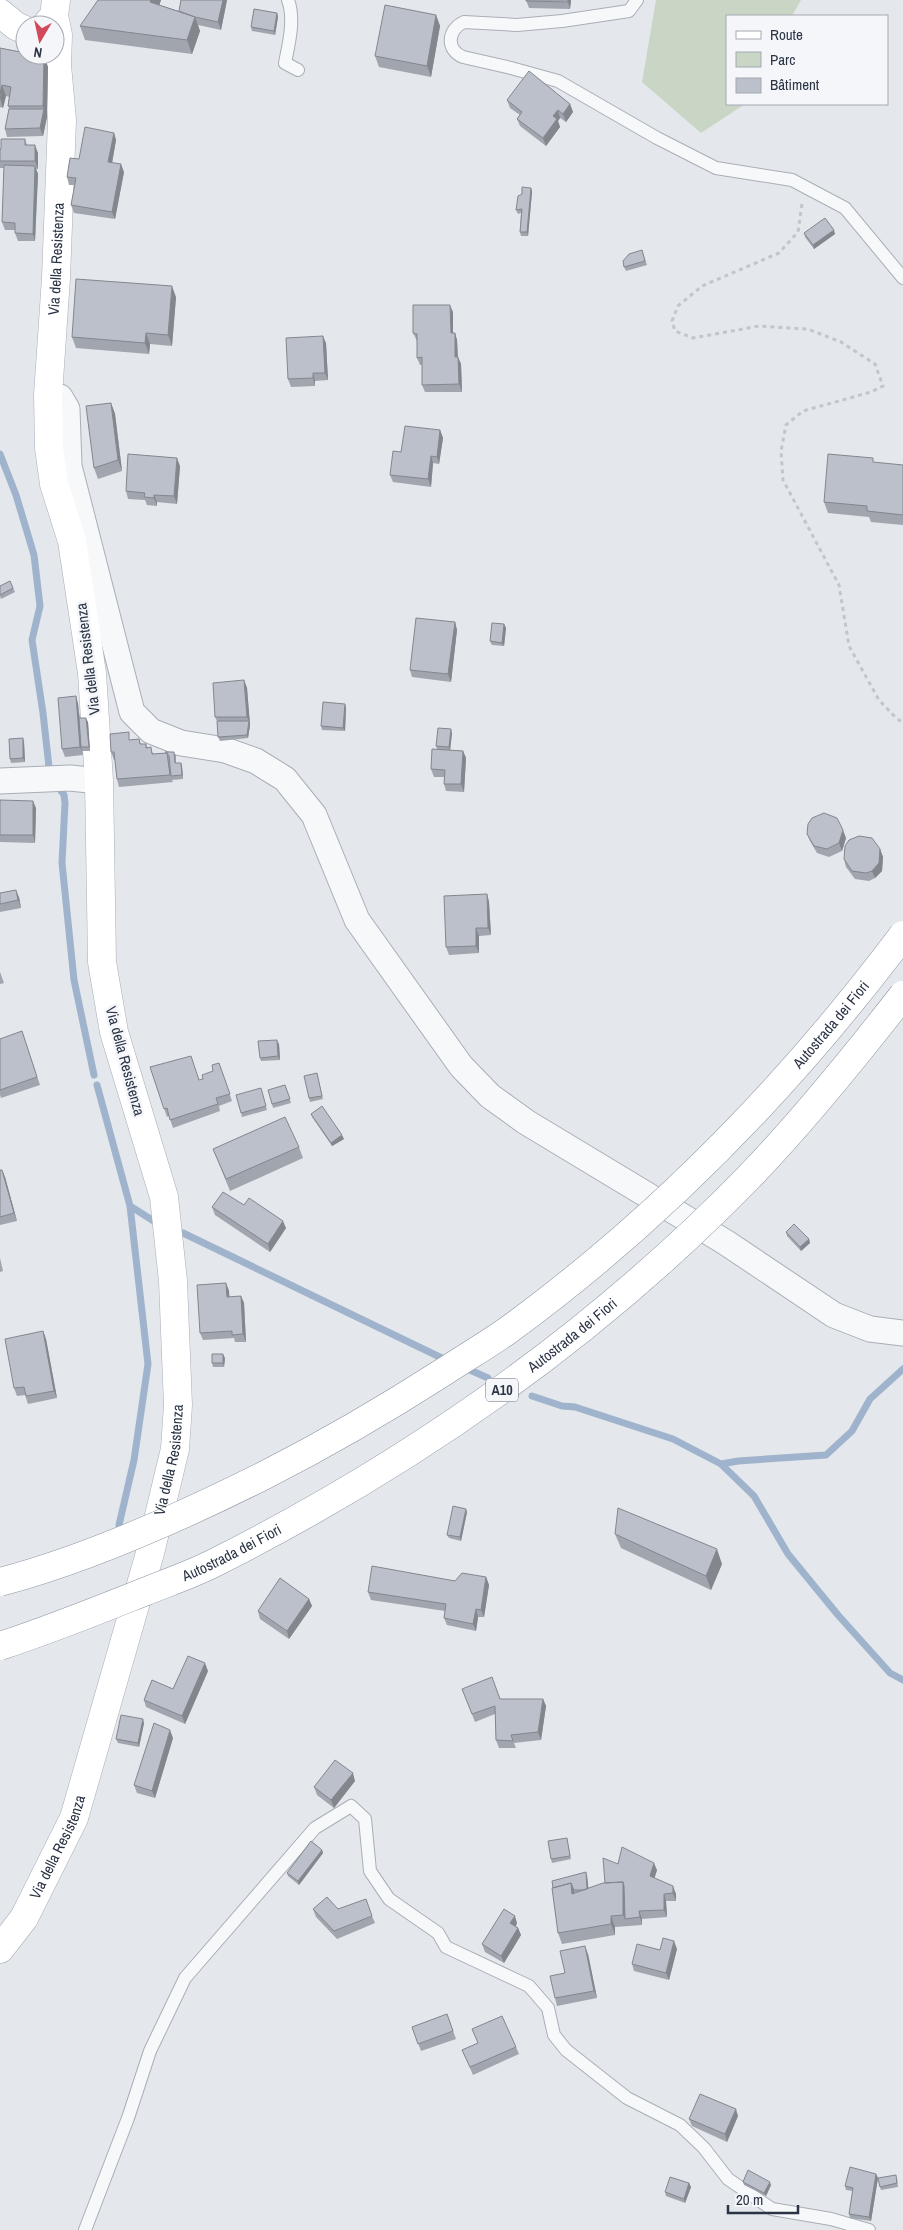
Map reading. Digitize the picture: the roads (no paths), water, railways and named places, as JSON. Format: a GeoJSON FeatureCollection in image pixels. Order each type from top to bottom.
{"type":"FeatureCollection","features":[{"type":"Feature","properties":{"kind":"main road"},"geometry":{"type":"LineString","coordinates":[[5,0],[6,13],[14,23]]}},
{"type":"Feature","properties":{"kind":"main road","name":"Via della Resistenza"},"geometry":{"type":"LineString","coordinates":[[0,1949],[24,1918],[74,1818],[150,1553],[175,1450],[178,1405],[173,1282],[164,1197],[114,1032],[102,962],[99,781],[92,673],[72,541],[54,484],[49,448],[48,395],[52,365],[61,179],[62,120],[57,65]]}},
{"type":"Feature","properties":{"kind":"main road","name":"Autostrada dei Fiori"},"geometry":{"type":"LineString","coordinates":[[0,1582],[20,1577],[131,1537],[219,1498],[320,1447],[506,1332],[606,1253],[688,1180],[768,1096],[877,969],[903,935]]}},
{"type":"Feature","properties":{"kind":"main road","name":"Autostrada dei Fiori"},"geometry":{"type":"LineString","coordinates":[[0,1646],[57,1627],[209,1565],[321,1506],[455,1424],[548,1357],[657,1266],[749,1177],[843,1071],[903,996]]}},
{"type":"Feature","properties":{"kind":"street"},"geometry":{"type":"LineString","coordinates":[[48,395],[60,397],[67,409],[69,466],[132,712],[151,731],[181,743],[225,750],[256,762],[285,779],[314,815],[357,920],[461,1066],[490,1096],[526,1122],[725,1242],[834,1315],[870,1329],[903,1333]]}},
{"type":"Feature","properties":{"kind":"street"},"geometry":{"type":"LineString","coordinates":[[0,781],[70,778],[99,781]]}},
{"type":"Feature","properties":{"kind":"lane"},"geometry":{"type":"LineString","coordinates":[[288,0],[291,7],[290,39],[285,63],[298,70]]}},
{"type":"Feature","properties":{"kind":"lane"},"geometry":{"type":"LineString","coordinates":[[637,0],[629,11],[562,21],[517,25],[464,22],[454,29],[451,34],[451,46],[458,55],[463,57],[511,68],[558,82],[656,138],[716,168],[792,180],[845,208],[903,278]]}},
{"type":"Feature","properties":{"kind":"lane"},"geometry":{"type":"LineString","coordinates":[[85,2230],[128,2118],[150,2051],[185,1978],[315,1828],[350,1806],[365,1819],[370,1872],[389,1899],[438,1933],[446,1947],[529,1986],[548,2008],[554,2035],[566,2050],[627,2098],[680,2125],[704,2148],[728,2179],[772,2209],[831,2219],[869,2230]]}},
{"type":"Feature","properties":{"kind":"waterway"},"geometry":{"type":"LineString","coordinates":[[0,454],[16,495],[34,555],[40,606],[32,640],[50,776]]}},
{"type":"Feature","properties":{"kind":"waterway"},"geometry":{"type":"LineString","coordinates":[[56,784],[64,795],[65,803],[62,863],[74,980],[94,1075]]}},
{"type":"Feature","properties":{"kind":"waterway"},"geometry":{"type":"LineString","coordinates":[[97,1085],[130,1206],[148,1364],[134,1460],[119,1525]]}},
{"type":"Feature","properties":{"kind":"waterway"},"geometry":{"type":"LineString","coordinates":[[130,1206],[160,1225]]}},
{"type":"Feature","properties":{"kind":"waterway"},"geometry":{"type":"LineString","coordinates":[[183,1233],[448,1361]]}},
{"type":"Feature","properties":{"kind":"waterway"},"geometry":{"type":"LineString","coordinates":[[463,1367],[488,1378]]}},
{"type":"Feature","properties":{"kind":"waterway"},"geometry":{"type":"LineString","coordinates":[[721,1464],[738,1461],[826,1455],[852,1431],[870,1399],[903,1369]]}},
{"type":"Feature","properties":{"kind":"waterway"},"geometry":{"type":"LineString","coordinates":[[532,1396],[562,1406],[575,1407],[673,1439],[721,1464],[754,1496],[788,1554],[838,1615],[890,1673],[903,1680]]}}]}
